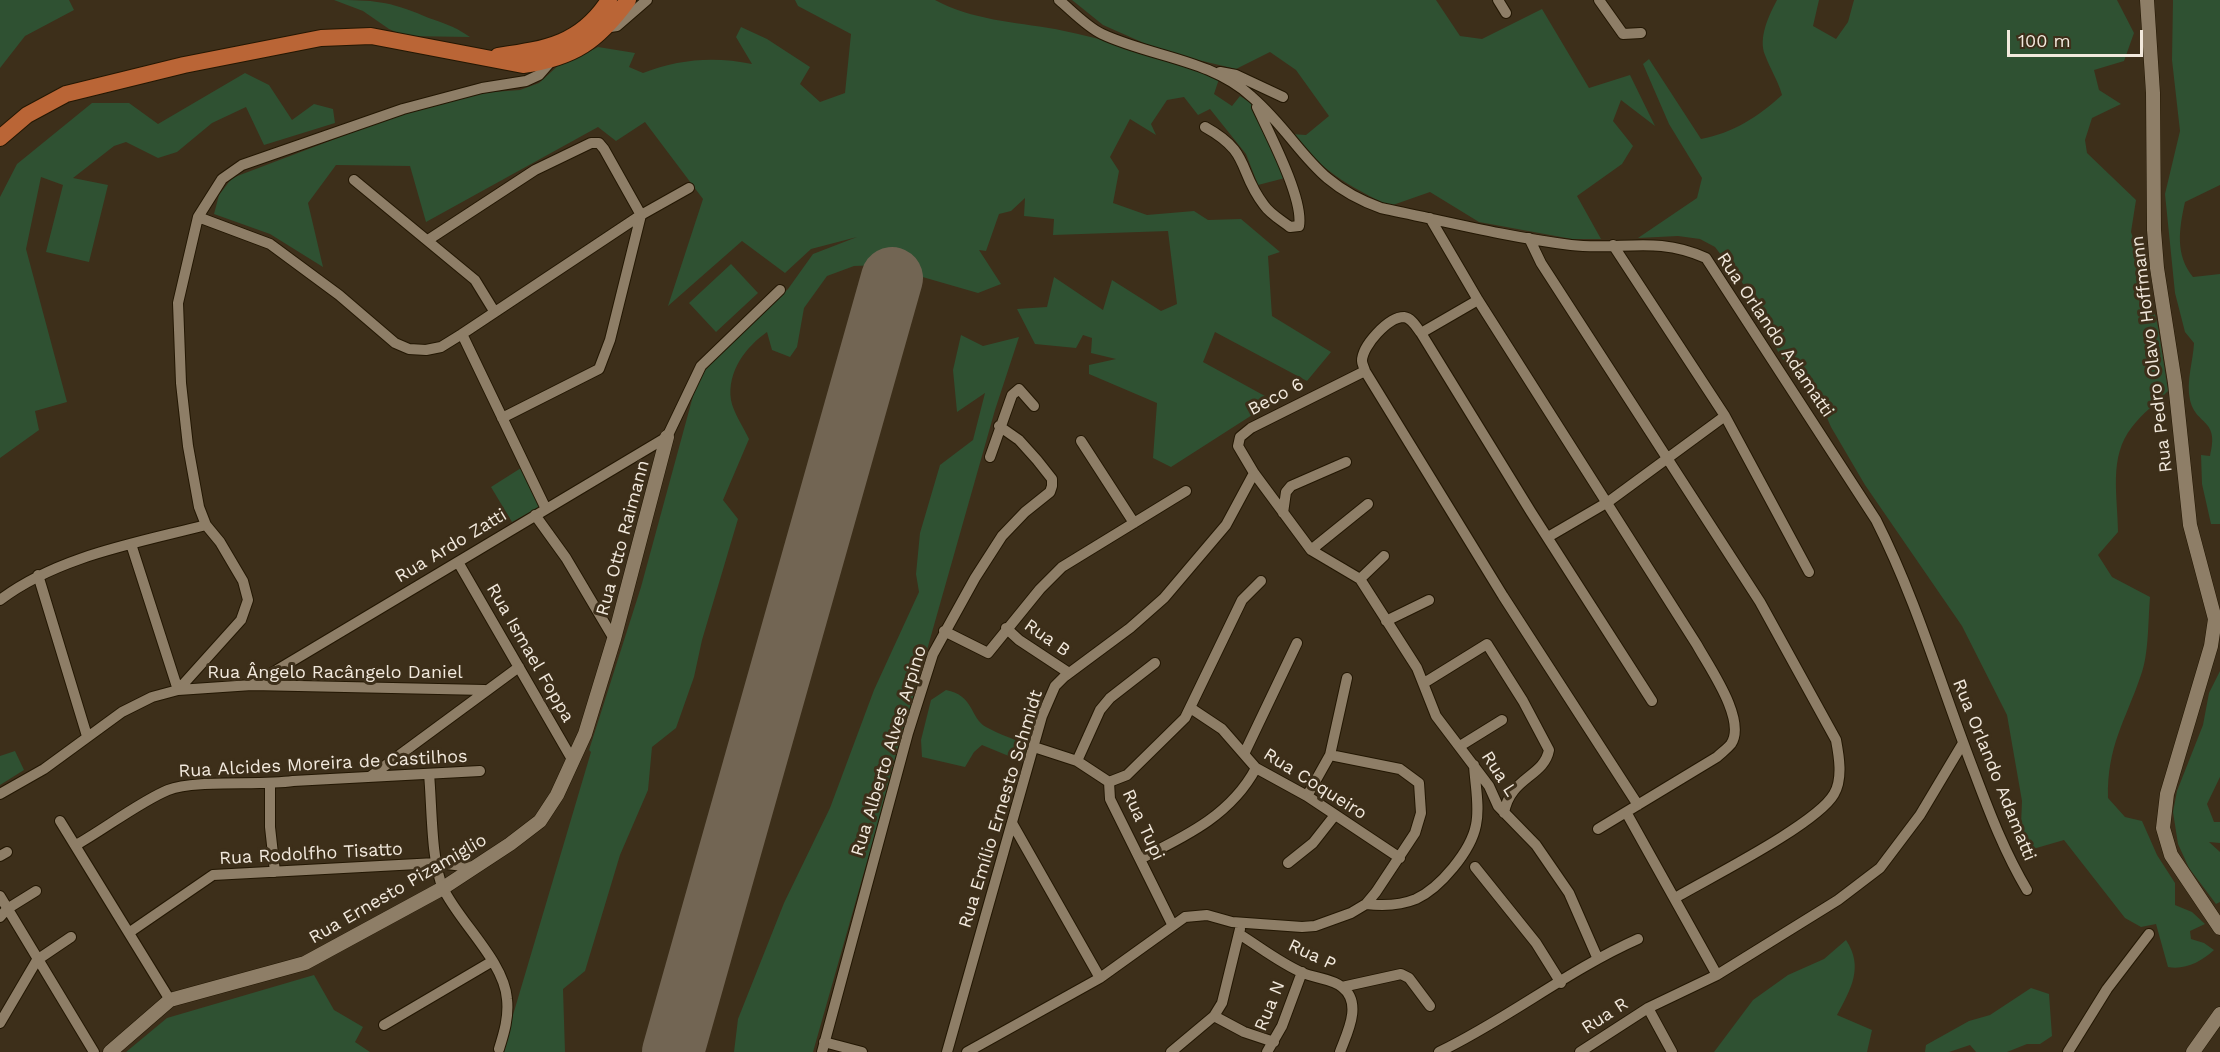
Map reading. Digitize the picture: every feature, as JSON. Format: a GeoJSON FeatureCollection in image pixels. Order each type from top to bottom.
{"type":"FeatureCollection","features":[{"type":"Feature","properties":{"kind":"main road"},"geometry":{"type":"LineString","coordinates":[[600,24],[609,0]]}},
{"type":"Feature","properties":{"kind":"main road"},"geometry":{"type":"LineString","coordinates":[[0,138],[27,115],[66,94],[184,64],[321,38],[371,36],[523,65],[556,51],[579,50],[600,24],[628,0]]}},
{"type":"Feature","properties":{"kind":"street"},"geometry":{"type":"LineString","coordinates":[[600,24],[618,26],[647,0]]}},
{"type":"Feature","properties":{"kind":"street","name":"Rua Orlando Adamatti"},"geometry":{"type":"LineString","coordinates":[[1059,0],[1100,33],[1161,56],[1217,72],[1252,96],[1311,165],[1339,189],[1359,200],[1381,208],[1572,246],[1666,245],[1706,258],[1875,520],[1907,589],[1999,838],[2027,890]]}},
{"type":"Feature","properties":{"kind":"street"},"geometry":{"type":"LineString","coordinates":[[1498,0],[1506,13]]}},
{"type":"Feature","properties":{"kind":"street"},"geometry":{"type":"LineString","coordinates":[[1599,0],[1623,34],[1641,33]]}},
{"type":"Feature","properties":{"kind":"street","name":"Rua Pedro Olavo Hoffmann"},"geometry":{"type":"LineString","coordinates":[[2147,0],[2153,93],[2154,230],[2157,268],[2175,383],[2190,525],[2215,619],[2211,646],[2167,794],[2163,828],[2171,855],[2220,928]]}},
{"type":"Feature","properties":{"kind":"street"},"geometry":{"type":"LineString","coordinates":[[178,690],[241,620],[248,600],[243,581],[220,542],[206,525],[199,507],[188,446],[181,383],[178,303],[198,217],[222,179],[242,165],[403,109],[482,87],[526,81],[539,75],[556,51]]}},
{"type":"Feature","properties":{"kind":"street"},"geometry":{"type":"LineString","coordinates":[[1217,72],[1236,75],[1283,97]]}},
{"type":"Feature","properties":{"kind":"street"},"geometry":{"type":"LineString","coordinates":[[1205,127],[1230,143],[1243,161],[1264,205],[1290,227],[1299,226],[1296,202],[1289,180],[1252,96]]}},
{"type":"Feature","properties":{"kind":"street"},"geometry":{"type":"LineString","coordinates":[[428,240],[535,170],[591,143],[599,143],[604,149],[641,214],[610,340],[599,369],[502,418]]}},
{"type":"Feature","properties":{"kind":"street"},"geometry":{"type":"LineString","coordinates":[[354,180],[474,280],[494,311]]}},
{"type":"Feature","properties":{"kind":"street"},"geometry":{"type":"LineString","coordinates":[[198,217],[270,244],[339,295],[395,344],[409,349],[426,350],[441,347],[641,214],[688,188]]}},
{"type":"Feature","properties":{"kind":"street"},"geometry":{"type":"LineString","coordinates":[[1430,218],[1478,300],[1697,645],[1728,700],[1735,724],[1732,743],[1717,757],[1598,829]]}},
{"type":"Feature","properties":{"kind":"street"},"geometry":{"type":"LineString","coordinates":[[1529,238],[1541,263],[1760,603],[1836,740],[1840,763],[1835,794],[1808,819],[1675,898]]}},
{"type":"Feature","properties":{"kind":"street"},"geometry":{"type":"LineString","coordinates":[[1613,245],[1725,416],[1809,572]]}},
{"type":"Feature","properties":{"kind":"street","name":"Rua Otto Raimann"},"geometry":{"type":"LineString","coordinates":[[540,821],[557,795],[585,734],[615,639],[667,437],[701,366],[780,290]]}},
{"type":"Feature","properties":{"kind":"street"},"geometry":{"type":"LineString","coordinates":[[1421,333],[1478,300]]}},
{"type":"Feature","properties":{"kind":"street"},"geometry":{"type":"LineString","coordinates":[[1638,805],[1488,571],[1365,370],[1362,361],[1365,350],[1393,320],[1404,317],[1411,320],[1421,333],[1652,701]]}},
{"type":"Feature","properties":{"kind":"street"},"geometry":{"type":"LineString","coordinates":[[462,334],[546,509]]}},
{"type":"Feature","properties":{"kind":"street","name":"Beco 6"},"geometry":{"type":"LineString","coordinates":[[1254,473],[1238,446],[1240,437],[1288,408],[1365,370]]}},
{"type":"Feature","properties":{"kind":"street"},"geometry":{"type":"LineString","coordinates":[[990,457],[999,426],[1016,391],[1023,392],[1034,406]]}},
{"type":"Feature","properties":{"kind":"street"},"geometry":{"type":"LineString","coordinates":[[1548,537],[1608,502],[1725,416]]}},
{"type":"Feature","properties":{"kind":"street","name":"Rua Alberto Alves Arpino"},"geometry":{"type":"LineString","coordinates":[[823,1047],[908,733],[933,654],[944,631],[1002,536],[1025,512],[1050,492],[1052,479],[1019,440],[999,426]]}},
{"type":"Feature","properties":{"kind":"street","name":"Rua Ardo Zatti"},"geometry":{"type":"LineString","coordinates":[[252,685],[667,437]]}},
{"type":"Feature","properties":{"kind":"street"},"geometry":{"type":"LineString","coordinates":[[1081,441],[1134,523]]}},
{"type":"Feature","properties":{"kind":"street"},"geometry":{"type":"LineString","coordinates":[[1283,513],[1286,492],[1291,486],[1347,462]]}},
{"type":"Feature","properties":{"kind":"street","name":"Rua L"},"geometry":{"type":"LineString","coordinates":[[1254,473],[1311,550],[1360,579],[1424,683],[1436,716],[1461,746],[1504,813],[1548,861],[1569,893],[1597,957]]}},
{"type":"Feature","properties":{"kind":"street","name":"Rua Emílio Ernesto Schmidt"},"geometry":{"type":"LineString","coordinates":[[947,1052],[1034,747],[1055,686],[1130,628],[1164,598],[1226,525],[1254,473]]}},
{"type":"Feature","properties":{"kind":"street"},"geometry":{"type":"LineString","coordinates":[[944,631],[988,653],[1006,628],[1062,567],[1186,491]]}},
{"type":"Feature","properties":{"kind":"street"},"geometry":{"type":"LineString","coordinates":[[1311,550],[1368,504]]}},
{"type":"Feature","properties":{"kind":"street"},"geometry":{"type":"LineString","coordinates":[[535,515],[566,558],[615,639]]}},
{"type":"Feature","properties":{"kind":"street"},"geometry":{"type":"LineString","coordinates":[[0,600],[38,574],[131,544],[206,525]]}},
{"type":"Feature","properties":{"kind":"street"},"geometry":{"type":"LineString","coordinates":[[131,544],[178,690]]}},
{"type":"Feature","properties":{"kind":"street"},"geometry":{"type":"LineString","coordinates":[[1360,579],[1384,556]]}},
{"type":"Feature","properties":{"kind":"street","name":"Rua Ismael Foppa"},"geometry":{"type":"LineString","coordinates":[[458,562],[573,761]]}},
{"type":"Feature","properties":{"kind":"street"},"geometry":{"type":"LineString","coordinates":[[38,574],[87,736]]}},
{"type":"Feature","properties":{"kind":"street"},"geometry":{"type":"LineString","coordinates":[[1109,782],[1127,775],[1192,709],[1242,600],[1261,581]]}},
{"type":"Feature","properties":{"kind":"street"},"geometry":{"type":"LineString","coordinates":[[1386,621],[1429,600]]}},
{"type":"Feature","properties":{"kind":"street","name":"Rua B"},"geometry":{"type":"LineString","coordinates":[[1006,628],[1019,640],[1069,673]]}},
{"type":"Feature","properties":{"kind":"street"},"geometry":{"type":"LineString","coordinates":[[1244,754],[1297,643]]}},
{"type":"Feature","properties":{"kind":"street"},"geometry":{"type":"LineString","coordinates":[[1424,683],[1487,644],[1523,701],[1549,750],[1544,763],[1515,787],[1507,798],[1504,813]]}},
{"type":"Feature","properties":{"kind":"street"},"geometry":{"type":"LineString","coordinates":[[1077,761],[1100,710],[1110,698],[1155,663]]}},
{"type":"Feature","properties":{"kind":"street"},"geometry":{"type":"LineString","coordinates":[[371,776],[519,667]]}},
{"type":"Feature","properties":{"kind":"street"},"geometry":{"type":"LineString","coordinates":[[1307,796],[1330,755],[1347,678]]}},
{"type":"Feature","properties":{"kind":"street","name":"Rua Ângelo Racângelo Daniel"},"geometry":{"type":"LineString","coordinates":[[0,794],[44,769],[87,736],[142,702],[178,690],[252,685],[485,690]]}},
{"type":"Feature","properties":{"kind":"street","name":"Rua Coqueiro"},"geometry":{"type":"LineString","coordinates":[[1192,709],[1222,729],[1256,768],[1307,796],[1400,858]]}},
{"type":"Feature","properties":{"kind":"street"},"geometry":{"type":"LineString","coordinates":[[1461,746],[1503,720]]}},
{"type":"Feature","properties":{"kind":"street","name":"Rua R"},"geometry":{"type":"LineString","coordinates":[[1580,1052],[1648,1008],[1717,975],[1838,900],[1880,868],[1914,823],[1963,743]]}},
{"type":"Feature","properties":{"kind":"street","name":"Rua Tupi"},"geometry":{"type":"LineString","coordinates":[[1034,747],[1077,761],[1109,782],[1110,799],[1172,924]]}},
{"type":"Feature","properties":{"kind":"street"},"geometry":{"type":"LineString","coordinates":[[967,1052],[1100,978],[1172,924],[1197,914],[1240,928],[1315,926],[1351,913],[1366,904],[1400,858],[1420,822],[1422,798],[1419,783],[1400,769],[1330,755]]}},
{"type":"Feature","properties":{"kind":"street"},"geometry":{"type":"LineString","coordinates":[[1366,904],[1382,906],[1418,898],[1465,853],[1477,825],[1474,765]]}},
{"type":"Feature","properties":{"kind":"street"},"geometry":{"type":"LineString","coordinates":[[1140,859],[1210,821],[1238,796],[1256,768]]}},
{"type":"Feature","properties":{"kind":"street","name":"Rua Alcides Moreira de Castilhos"},"geometry":{"type":"LineString","coordinates":[[76,846],[169,790],[193,786],[270,785],[371,776],[480,771]]}},
{"type":"Feature","properties":{"kind":"street"},"geometry":{"type":"LineString","coordinates":[[429,774],[435,863],[443,888],[501,979],[507,998],[507,1020],[499,1049]]}},
{"type":"Feature","properties":{"kind":"street"},"geometry":{"type":"LineString","coordinates":[[270,785],[270,827],[275,872]]}},
{"type":"Feature","properties":{"kind":"street"},"geometry":{"type":"LineString","coordinates":[[1626,812],[1717,975]]}},
{"type":"Feature","properties":{"kind":"street"},"geometry":{"type":"LineString","coordinates":[[1288,863],[1312,843],[1335,814]]}},
{"type":"Feature","properties":{"kind":"street"},"geometry":{"type":"LineString","coordinates":[[60,821],[170,1000]]}},
{"type":"Feature","properties":{"kind":"street","name":"Rua Ernesto Pizamiglio"},"geometry":{"type":"LineString","coordinates":[[110,1052],[170,1000],[305,963],[443,888],[540,821]]}},
{"type":"Feature","properties":{"kind":"street"},"geometry":{"type":"LineString","coordinates":[[1012,823],[1100,978]]}},
{"type":"Feature","properties":{"kind":"street","name":"Rua Rodolfho Tisatto"},"geometry":{"type":"LineString","coordinates":[[130,932],[213,875],[435,863],[474,867]]}},
{"type":"Feature","properties":{"kind":"street"},"geometry":{"type":"LineString","coordinates":[[1475,867],[1536,943],[1561,983]]}},
{"type":"Feature","properties":{"kind":"street"},"geometry":{"type":"LineString","coordinates":[[4,913],[36,891]]}},
{"type":"Feature","properties":{"kind":"street"},"geometry":{"type":"LineString","coordinates":[[0,896],[4,913],[37,960],[94,1052]]}},
{"type":"Feature","properties":{"kind":"street"},"geometry":{"type":"LineString","coordinates":[[1171,1052],[1214,1016],[1222,1003],[1240,928]]}},
{"type":"Feature","properties":{"kind":"street","name":"Rua P"},"geometry":{"type":"LineString","coordinates":[[1240,928],[1302,972],[1342,987],[1352,1002],[1352,1022],[1340,1052]]}},
{"type":"Feature","properties":{"kind":"street"},"geometry":{"type":"LineString","coordinates":[[2068,1052],[2112,982],[2149,934]]}},
{"type":"Feature","properties":{"kind":"street"},"geometry":{"type":"LineString","coordinates":[[0,1023],[37,960],[71,937]]}},
{"type":"Feature","properties":{"kind":"street"},"geometry":{"type":"LineString","coordinates":[[1439,1052],[1561,983],[1597,957],[1638,939]]}},
{"type":"Feature","properties":{"kind":"street"},"geometry":{"type":"LineString","coordinates":[[384,1024],[491,962]]}},
{"type":"Feature","properties":{"kind":"street","name":"Rua N"},"geometry":{"type":"LineString","coordinates":[[1267,1052],[1274,1042],[1302,972]]}},
{"type":"Feature","properties":{"kind":"street"},"geometry":{"type":"LineString","coordinates":[[1342,987],[1401,974],[1409,978],[1430,1006]]}},
{"type":"Feature","properties":{"kind":"street"},"geometry":{"type":"LineString","coordinates":[[1648,1008],[1672,1052]]}},
{"type":"Feature","properties":{"kind":"street"},"geometry":{"type":"LineString","coordinates":[[2193,1052],[2220,1014]]}},
{"type":"Feature","properties":{"kind":"street"},"geometry":{"type":"LineString","coordinates":[[1214,1016],[1244,1032],[1274,1042]]}},
{"type":"Feature","properties":{"kind":"street"},"geometry":{"type":"LineString","coordinates":[[823,1047],[862,1052]]}},
{"type":"Feature","properties":{"kind":"green space"},"geometry":{"type":"Polygon","coordinates":[[[0,0],[69,0],[74,10],[25,36],[0,68],[0,0]]]}},
{"type":"Feature","properties":{"kind":"green space"},"geometry":{"type":"Polygon","coordinates":[[[334,0],[390,4],[458,29],[470,37],[405,36],[389,29],[363,11],[334,0]]]}},
{"type":"Feature","properties":{"kind":"green space"},"geometry":{"type":"Polygon","coordinates":[[[795,0],[935,0],[978,16],[1076,33],[1118,44],[1219,79],[1214,94],[1232,106],[1240,96],[1251,103],[1285,178],[1258,185],[1246,154],[1210,109],[1198,115],[1184,97],[1167,100],[1151,124],[1156,135],[1130,119],[1110,157],[1119,171],[1113,203],[1147,215],[1194,211],[1208,220],[1241,219],[1280,252],[1268,256],[1272,316],[1331,352],[1307,381],[1215,332],[1203,362],[1274,401],[1171,467],[1153,458],[1157,403],[1089,374],[1089,365],[1116,359],[1091,353],[1092,338],[1083,335],[1076,348],[1035,344],[1017,309],[1047,307],[1054,277],[1103,310],[1112,280],[1161,311],[1177,304],[1168,231],[1053,235],[1054,219],[1024,216],[1025,198],[1011,211],[999,214],[986,251],[979,250],[1001,284],[978,293],[881,265],[854,266],[827,276],[804,308],[797,347],[790,357],[772,350],[767,332],[745,352],[735,370],[731,389],[732,405],[749,439],[723,500],[738,519],[702,640],[694,677],[676,728],[652,747],[648,790],[620,855],[585,971],[563,989],[565,1052],[502,1052],[591,752],[589,750],[641,587],[699,374],[788,289],[813,254],[857,237],[811,249],[785,273],[742,241],[668,306],[703,199],[645,122],[616,141],[598,127],[426,222],[410,166],[336,165],[308,203],[323,267],[270,234],[214,214],[219,195],[232,178],[406,112],[479,93],[520,90],[539,83],[561,63],[573,60],[598,47],[635,53],[629,67],[643,73],[656,68],[697,60],[724,60],[752,64],[736,37],[741,27],[767,39],[810,67],[800,84],[820,102],[845,93],[851,34],[798,6],[795,0]]]}},
{"type":"Feature","properties":{"kind":"green space"},"geometry":{"type":"Polygon","coordinates":[[[1072,0],[1436,0],[1460,36],[1482,39],[1542,9],[1589,88],[1630,75],[1655,126],[1621,100],[1613,121],[1633,146],[1622,164],[1577,196],[1601,239],[1572,239],[1479,222],[1430,192],[1390,206],[1360,191],[1325,168],[1291,134],[1306,135],[1329,116],[1296,70],[1270,52],[1236,69],[1162,51],[1103,25],[1072,0]]]}},
{"type":"Feature","properties":{"kind":"green space"},"geometry":{"type":"Polygon","coordinates":[[[1777,0],[1819,0],[1813,26],[1836,39],[1848,22],[1854,0],[2117,0],[2134,33],[2124,61],[2094,70],[2099,90],[2121,104],[2092,118],[2085,140],[2087,153],[2136,200],[2131,232],[2144,269],[2158,327],[2168,391],[2136,422],[2125,439],[2117,464],[2118,532],[2098,555],[2112,577],[2150,597],[2144,667],[2118,735],[2110,763],[2108,798],[2125,817],[2142,821],[2157,855],[2175,883],[2175,905],[2192,912],[2205,924],[2190,931],[2191,939],[2204,943],[2214,950],[2192,964],[2168,967],[2156,924],[2141,927],[2125,918],[2064,840],[2033,849],[2020,849],[2022,801],[2007,715],[1962,626],[1865,485],[1831,427],[1818,397],[1780,356],[1750,293],[1715,247],[1700,239],[1678,236],[1638,238],[1697,198],[1702,178],[1669,124],[1643,64],[1649,59],[1701,139],[1724,133],[1754,117],[1782,95],[1763,48],[1768,20],[1777,0]]]}},
{"type":"Feature","properties":{"kind":"green space"},"geometry":{"type":"Polygon","coordinates":[[[2173,0],[2220,0],[2220,185],[2185,202],[2180,241],[2183,260],[2193,277],[2220,274],[2220,524],[2211,524],[2202,484],[2201,455],[2210,456],[2212,435],[2210,428],[2197,414],[2190,400],[2189,379],[2194,343],[2185,332],[2175,293],[2165,194],[2180,131],[2172,60],[2173,0]]]}},
{"type":"Feature","properties":{"kind":"green space"},"geometry":{"type":"Polygon","coordinates":[[[245,73],[269,85],[292,120],[314,104],[333,109],[335,123],[264,145],[246,107],[212,123],[177,152],[158,158],[126,142],[114,146],[73,178],[108,185],[89,262],[46,252],[63,185],[41,177],[26,249],[67,402],[35,411],[39,430],[0,458],[0,197],[17,164],[92,103],[129,103],[158,124],[245,73]]]}},
{"type":"Feature","properties":{"kind":"green space"},"geometry":{"type":"Polygon","coordinates":[[[731,264],[758,293],[716,332],[689,303],[731,264]]]}},
{"type":"Feature","properties":{"kind":"green space"},"geometry":{"type":"Polygon","coordinates":[[[961,335],[983,346],[1019,337],[995,410],[813,1052],[734,1052],[738,1019],[784,903],[830,808],[874,690],[919,592],[916,574],[920,533],[940,465],[973,440],[985,393],[957,412],[953,370],[961,335]]]}},
{"type":"Feature","properties":{"kind":"green space"},"geometry":{"type":"Polygon","coordinates":[[[521,468],[541,506],[512,522],[491,487],[521,468]]]}},
{"type":"Feature","properties":{"kind":"green space"},"geometry":{"type":"Polygon","coordinates":[[[2220,671],[2220,777],[2207,804],[2214,822],[2220,822],[2220,843],[2209,842],[2220,852],[2220,902],[2216,904],[2189,868],[2178,844],[2173,812],[2177,791],[2203,725],[2209,693],[2220,671]]]}},
{"type":"Feature","properties":{"kind":"green space"},"geometry":{"type":"Polygon","coordinates":[[[946,690],[962,697],[986,727],[1031,746],[1027,758],[1016,759],[982,745],[974,752],[965,767],[922,757],[921,740],[931,700],[946,690]]]}},
{"type":"Feature","properties":{"kind":"green space"},"geometry":{"type":"Polygon","coordinates":[[[15,751],[24,770],[0,785],[0,756],[15,751]]]}},
{"type":"Feature","properties":{"kind":"green space"},"geometry":{"type":"Polygon","coordinates":[[[1846,940],[1854,959],[1854,978],[1837,1015],[1872,1030],[1867,1052],[1714,1052],[1753,1000],[1788,975],[1824,959],[1846,940]]]}},
{"type":"Feature","properties":{"kind":"green space"},"geometry":{"type":"Polygon","coordinates":[[[314,975],[334,1010],[363,1027],[355,1042],[370,1052],[126,1052],[167,1018],[314,975]]]}},
{"type":"Feature","properties":{"kind":"green space"},"geometry":{"type":"Polygon","coordinates":[[[2031,988],[2049,994],[2052,1036],[2040,1044],[2027,1044],[2007,1052],[1976,1052],[1970,1045],[1949,1052],[1925,1052],[1926,1045],[1969,1021],[1990,1015],[2031,988]]]}},
{"type":"Feature","properties":{"kind":"runway"},"geometry":{"type":"LineString","coordinates":[[673,1052],[892,278]]}}]}
